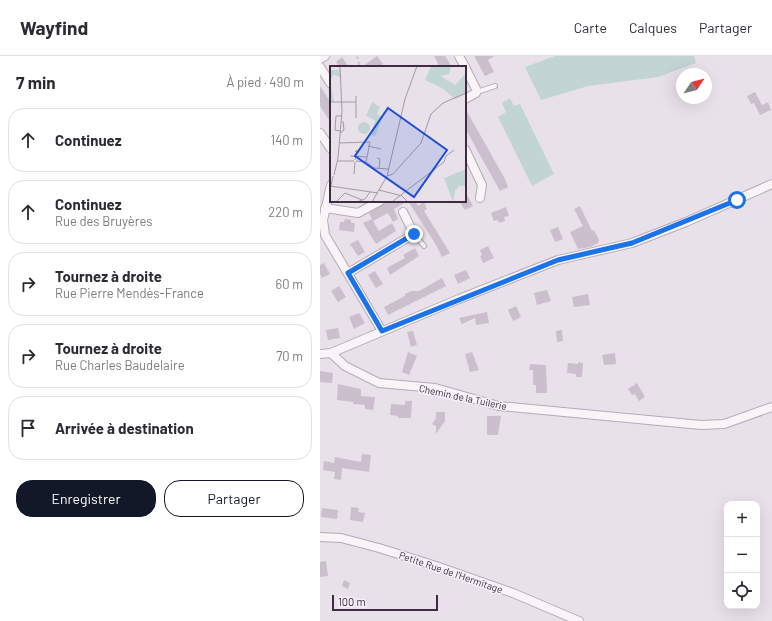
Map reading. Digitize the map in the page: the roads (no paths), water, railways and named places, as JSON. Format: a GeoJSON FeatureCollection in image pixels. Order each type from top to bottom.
{"type":"FeatureCollection","features":[{"type":"Feature","properties":{"kind":"street"},"geometry":{"type":"LineString","coordinates":[[320,59],[325,56]]}},
{"type":"Feature","properties":{"kind":"street"},"geometry":{"type":"LineString","coordinates":[[459,56],[464,66]]}},
{"type":"Feature","properties":{"kind":"street"},"geometry":{"type":"LineString","coordinates":[[320,67],[330,82]]}},
{"type":"Feature","properties":{"kind":"street"},"geometry":{"type":"LineString","coordinates":[[466,98],[476,93],[475,86],[468,81]]}},
{"type":"Feature","properties":{"kind":"street"},"geometry":{"type":"LineString","coordinates":[[320,133],[330,148]]}},
{"type":"Feature","properties":{"kind":"street"},"geometry":{"type":"LineString","coordinates":[[466,151],[482,184],[480,198]]}},
{"type":"Feature","properties":{"kind":"street"},"geometry":{"type":"LineString","coordinates":[[320,354],[331,354],[382,331],[558,260],[632,243],[686,222],[772,184]]}},
{"type":"Feature","properties":{"kind":"street"},"geometry":{"type":"LineString","coordinates":[[330,189],[323,224],[325,235],[382,331]]}},
{"type":"Feature","properties":{"kind":"street"},"geometry":{"type":"LineString","coordinates":[[325,208],[358,213],[378,202]]}},
{"type":"Feature","properties":{"kind":"street"},"geometry":{"type":"LineString","coordinates":[[348,273],[414,234],[403,212]]}},
{"type":"Feature","properties":{"kind":"street","name":"Chemin de la Tuilerie"},"geometry":{"type":"LineString","coordinates":[[331,354],[345,366],[379,383],[435,388],[500,406],[701,425],[724,424],[772,407]]}},
{"type":"Feature","properties":{"kind":"street","name":"Petite Rue de l'Hermitage"},"geometry":{"type":"LineString","coordinates":[[320,537],[341,538],[439,567],[513,593],[579,621]]}},
{"type":"Feature","properties":{"kind":"lane"},"geometry":{"type":"LineString","coordinates":[[476,93],[495,86]]}},
{"type":"Feature","properties":{"kind":"lane"},"geometry":{"type":"LineString","coordinates":[[414,234],[424,246]]}}]}
